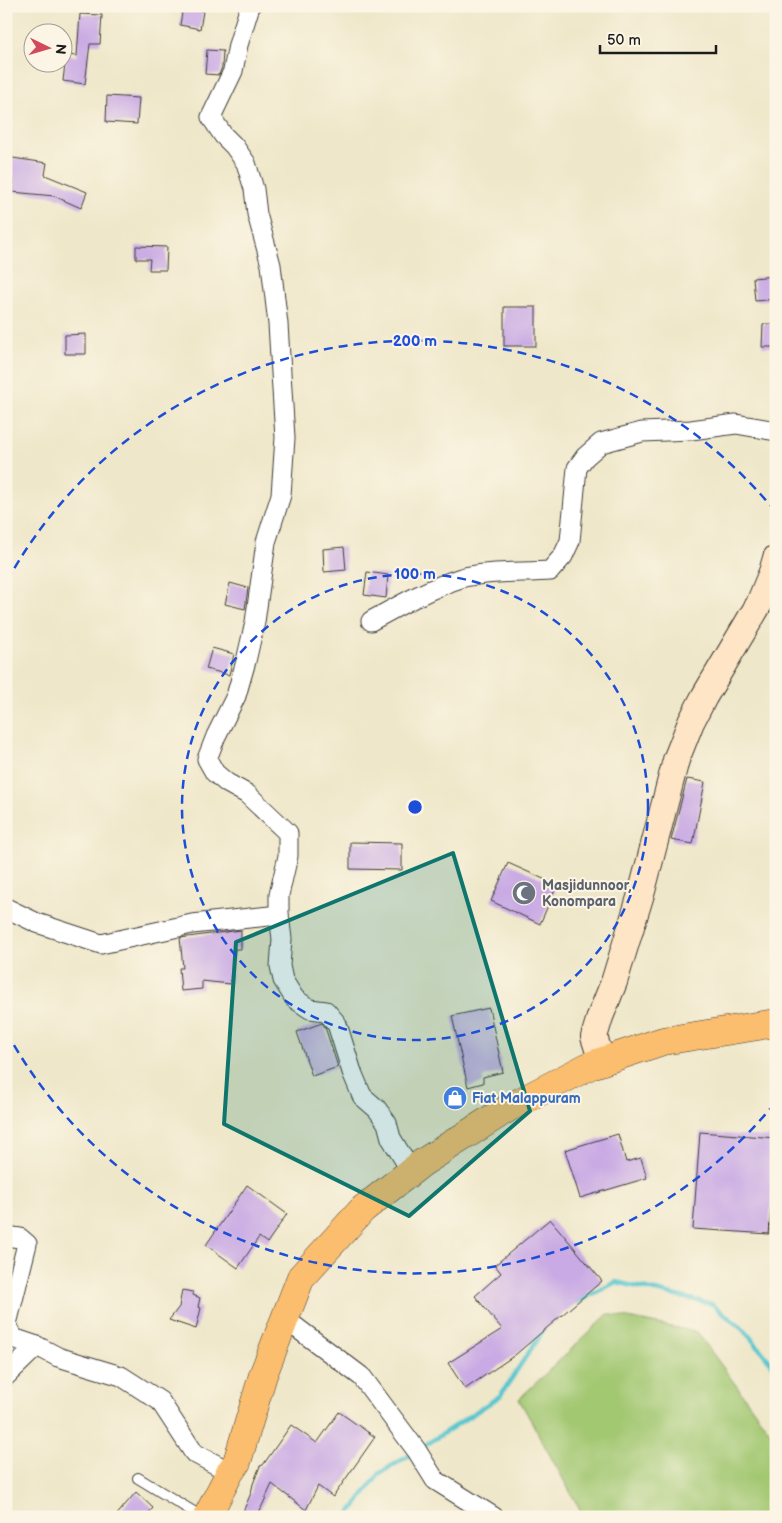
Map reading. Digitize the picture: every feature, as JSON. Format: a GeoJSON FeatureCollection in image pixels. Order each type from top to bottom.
{"type":"FeatureCollection","features":[{"type":"Feature","properties":{"kind":"highway"},"geometry":{"type":"LineString","coordinates":[[207,1517],[237,1462],[263,1375],[301,1277],[363,1209],[422,1163],[593,1056],[663,1041],[776,1023]]}},
{"type":"Feature","properties":{"kind":"main road"},"geometry":{"type":"LineString","coordinates":[[593,1056],[600,1017],[614,982],[634,919],[676,760],[691,722],[704,697],[759,604],[776,558]]}},
{"type":"Feature","properties":{"kind":"street"},"geometry":{"type":"LineString","coordinates":[[250,6],[238,45],[233,71],[211,117],[222,135],[234,146],[246,163],[254,189],[257,214],[271,265],[278,324],[284,415],[283,482],[281,495],[266,542],[255,622],[241,679],[236,696],[207,759],[215,773],[227,783],[247,794],[288,833],[288,856],[279,895],[278,915],[282,939],[280,966],[283,980],[295,999],[310,1009],[326,1011],[337,1024],[352,1072],[362,1096],[377,1109],[387,1123],[391,1138],[411,1171]]}},
{"type":"Feature","properties":{"kind":"street"},"geometry":{"type":"LineString","coordinates":[[371,621],[420,595],[462,578],[550,571],[563,556],[570,541],[577,468],[584,458],[601,443],[642,432],[691,430],[736,424],[776,431]]}},
{"type":"Feature","properties":{"kind":"street"},"geometry":{"type":"LineString","coordinates":[[6,908],[37,923],[101,944],[192,924],[278,915]]}},
{"type":"Feature","properties":{"kind":"street"},"geometry":{"type":"LineString","coordinates":[[6,1236],[20,1238],[27,1244],[7,1324],[14,1338],[37,1346],[58,1357],[122,1376],[160,1401],[194,1453],[230,1472]]}},
{"type":"Feature","properties":{"kind":"street"},"geometry":{"type":"LineString","coordinates":[[285,1319],[362,1377],[436,1480],[494,1517]]}},
{"type":"Feature","properties":{"kind":"street"},"geometry":{"type":"LineString","coordinates":[[6,1376],[37,1346]]}},
{"type":"Feature","properties":{"kind":"lane"},"geometry":{"type":"LineString","coordinates":[[138,1478],[202,1517]]}},
{"type":"Feature","properties":{"kind":"highlighted area"},"geometry":{"type":"Polygon","coordinates":[[[453,853],[530,1111],[409,1216],[224,1124],[236,942],[453,853]]]}},
{"type":"Feature","properties":{"kind":"green space"},"geometry":{"type":"Polygon","coordinates":[[[608,1314],[697,1332],[776,1440],[776,1517],[584,1517],[519,1399],[608,1314]]]}},
{"type":"Feature","properties":{"kind":"building"},"geometry":{"type":"Polygon","coordinates":[[[183,6],[204,6],[200,29],[180,25],[183,6]]]}},
{"type":"Feature","properties":{"kind":"building"},"geometry":{"type":"Polygon","coordinates":[[[80,14],[102,15],[100,44],[90,44],[85,84],[63,81],[64,72],[72,72],[72,56],[77,56],[80,14]]]}},
{"type":"Feature","properties":{"kind":"building"},"geometry":{"type":"Polygon","coordinates":[[[207,50],[223,51],[222,67],[219,75],[205,74],[207,50]]]}},
{"type":"Feature","properties":{"kind":"building"},"geometry":{"type":"Polygon","coordinates":[[[107,96],[139,98],[137,124],[106,122],[107,96]]]}},
{"type":"Feature","properties":{"kind":"building"},"geometry":{"type":"Polygon","coordinates":[[[6,157],[47,163],[45,175],[87,192],[81,208],[54,196],[12,192],[13,180],[6,179],[6,157]]]}},
{"type":"Feature","properties":{"kind":"building"},"geometry":{"type":"Polygon","coordinates":[[[136,246],[167,247],[166,270],[149,270],[150,259],[136,259],[136,246]]]}},
{"type":"Feature","properties":{"kind":"building"},"geometry":{"type":"Polygon","coordinates":[[[774,276],[776,299],[755,301],[753,278],[774,276]]]}},
{"type":"Feature","properties":{"kind":"building"},"geometry":{"type":"Polygon","coordinates":[[[504,307],[536,307],[536,346],[504,346],[504,307]]]}},
{"type":"Feature","properties":{"kind":"building"},"geometry":{"type":"Polygon","coordinates":[[[763,324],[776,324],[776,347],[762,347],[763,324]]]}},
{"type":"Feature","properties":{"kind":"building"},"geometry":{"type":"Polygon","coordinates":[[[86,334],[86,354],[65,354],[65,335],[86,334]]]}},
{"type":"Feature","properties":{"kind":"building"},"geometry":{"type":"Polygon","coordinates":[[[344,547],[346,570],[324,572],[323,549],[344,547]]]}},
{"type":"Feature","properties":{"kind":"building"},"geometry":{"type":"Polygon","coordinates":[[[367,572],[388,575],[386,598],[364,595],[367,572]]]}},
{"type":"Feature","properties":{"kind":"building"},"geometry":{"type":"Polygon","coordinates":[[[230,583],[248,588],[245,609],[225,604],[230,583]]]}},
{"type":"Feature","properties":{"kind":"building"},"geometry":{"type":"Polygon","coordinates":[[[212,648],[234,654],[229,675],[206,669],[212,648]]]}},
{"type":"Feature","properties":{"kind":"building"},"geometry":{"type":"Polygon","coordinates":[[[687,779],[705,782],[693,844],[671,840],[687,779]]]}},
{"type":"Feature","properties":{"kind":"building"},"geometry":{"type":"Polygon","coordinates":[[[350,842],[402,843],[402,870],[350,869],[350,842]]]}},
{"type":"Feature","properties":{"kind":"building","name":"Masjidunnoor, Konompara"},"geometry":{"type":"Polygon","coordinates":[[[508,863],[557,885],[540,924],[491,901],[508,863]]]}},
{"type":"Feature","properties":{"kind":"building"},"geometry":{"type":"Polygon","coordinates":[[[241,930],[241,949],[235,949],[230,984],[202,981],[202,989],[181,991],[179,968],[183,968],[180,938],[241,930]]]}},
{"type":"Feature","properties":{"kind":"building"},"geometry":{"type":"Polygon","coordinates":[[[489,1008],[503,1072],[483,1077],[483,1083],[468,1087],[452,1016],[489,1008]]]}},
{"type":"Feature","properties":{"kind":"building"},"geometry":{"type":"Polygon","coordinates":[[[322,1023],[338,1067],[312,1076],[297,1032],[322,1023]]]}},
{"type":"Feature","properties":{"kind":"building"},"geometry":{"type":"Polygon","coordinates":[[[700,1132],[776,1138],[769,1234],[693,1229],[700,1132]]]}},
{"type":"Feature","properties":{"kind":"building"},"geometry":{"type":"Polygon","coordinates":[[[618,1134],[626,1162],[641,1158],[647,1178],[580,1198],[565,1150],[618,1134]]]}},
{"type":"Feature","properties":{"kind":"building"},"geometry":{"type":"Polygon","coordinates":[[[247,1185],[287,1214],[267,1243],[259,1237],[238,1268],[206,1245],[247,1185]]]}},
{"type":"Feature","properties":{"kind":"building"},"geometry":{"type":"Polygon","coordinates":[[[550,1219],[602,1281],[515,1355],[465,1389],[448,1363],[502,1329],[475,1296],[501,1273],[495,1265],[550,1219]]]}},
{"type":"Feature","properties":{"kind":"building"},"geometry":{"type":"Polygon","coordinates":[[[182,1290],[193,1292],[193,1295],[200,1298],[198,1307],[201,1308],[196,1329],[169,1320],[179,1307],[182,1290]]]}},
{"type":"Feature","properties":{"kind":"building"},"geometry":{"type":"Polygon","coordinates":[[[339,1412],[375,1437],[333,1497],[318,1486],[306,1510],[272,1484],[257,1517],[248,1517],[242,1514],[260,1466],[263,1465],[291,1425],[317,1443],[339,1412]]]}},
{"type":"Feature","properties":{"kind":"building"},"geometry":{"type":"Polygon","coordinates":[[[136,1492],[153,1508],[145,1517],[115,1517],[136,1492]]]}},
{"type":"Feature","properties":{"kind":"waterway"},"geometry":{"type":"LineString","coordinates":[[577,1302],[616,1282],[712,1304],[746,1332],[776,1369]]}},
{"type":"Feature","properties":{"kind":"waterway"},"geometry":{"type":"LineString","coordinates":[[421,1448],[500,1396],[544,1329]]}},
{"type":"Feature","properties":{"kind":"waterway"},"geometry":{"type":"LineString","coordinates":[[347,1517],[380,1473],[412,1454]]}},
{"type":"Feature","properties":{"kind":"place","name":"Masjidunnoor, Konompara"},"geometry":{"type":"Point","coordinates":[524,893]}},
{"type":"Feature","properties":{"kind":"place","name":"Fiat Malappuram"},"geometry":{"type":"Point","coordinates":[455,1098]}}]}
